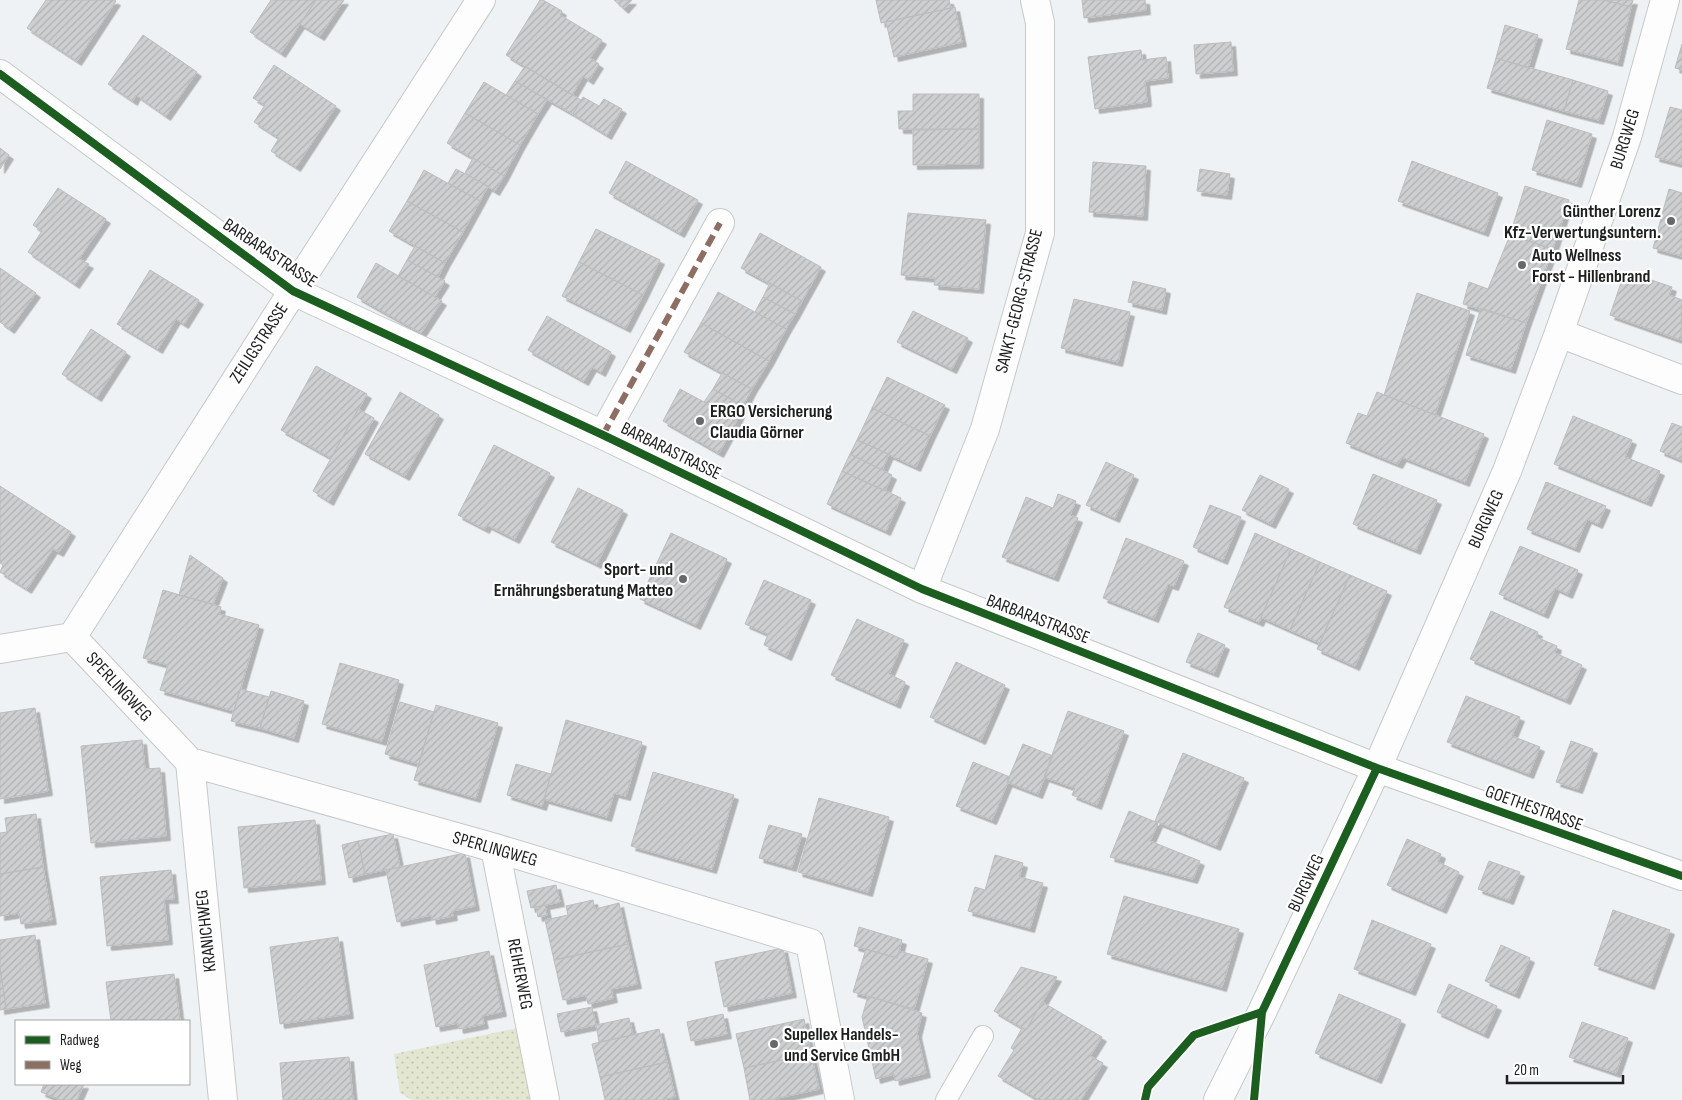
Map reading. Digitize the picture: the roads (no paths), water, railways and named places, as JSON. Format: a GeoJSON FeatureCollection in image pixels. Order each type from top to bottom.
{"type":"FeatureCollection","features":[{"type":"Feature","properties":{"kind":"street","name":"ZEILIGSTRASSE"},"geometry":{"type":"LineString","coordinates":[[72,637],[292,291],[481,0]]}},
{"type":"Feature","properties":{"kind":"street","name":"SANKT-GEORG-STRASSE"},"geometry":{"type":"LineString","coordinates":[[922,589],[985,429],[1040,233],[1040,23],[1035,0]]}},
{"type":"Feature","properties":{"kind":"street","name":"BURGWEG"},"geometry":{"type":"LineString","coordinates":[[1218,1100],[1262,1012],[1377,768],[1507,471],[1559,333],[1627,137],[1665,0]]}},
{"type":"Feature","properties":{"kind":"street","name":"BARBARASTRASSE"},"geometry":{"type":"LineString","coordinates":[[0,74],[292,291],[603,435],[922,589],[1377,768]]}},
{"type":"Feature","properties":{"kind":"street","name":"BARBARASTRASSE"},"geometry":{"type":"LineString","coordinates":[[603,435],[720,223]]}},
{"type":"Feature","properties":{"kind":"street"},"geometry":{"type":"LineString","coordinates":[[1559,333],[1682,380]]}},
{"type":"Feature","properties":{"kind":"street"},"geometry":{"type":"LineString","coordinates":[[0,649],[72,637]]}},
{"type":"Feature","properties":{"kind":"street","name":"SPERLINGWEG"},"geometry":{"type":"LineString","coordinates":[[72,637],[190,762],[495,848],[810,944],[840,1100]]}},
{"type":"Feature","properties":{"kind":"street","name":"KRANICHWEG"},"geometry":{"type":"LineString","coordinates":[[190,762],[222,1100]]}},
{"type":"Feature","properties":{"kind":"street","name":"GOETHESTRASSE"},"geometry":{"type":"LineString","coordinates":[[1377,768],[1682,876]]}},
{"type":"Feature","properties":{"kind":"street","name":"REIHERWEG"},"geometry":{"type":"LineString","coordinates":[[495,848],[545,1100]]}},
{"type":"Feature","properties":{"kind":"lane"},"geometry":{"type":"LineString","coordinates":[[946,1100],[983,1036]]}},
{"type":"Feature","properties":{"kind":"place","name":"Günther Lorenz Kfz-Verwertungsuntern."},"geometry":{"type":"Point","coordinates":[1671,221]}},
{"type":"Feature","properties":{"kind":"place","name":"Auto Wellness Forst - Hillenbrand"},"geometry":{"type":"Point","coordinates":[1522,265]}},
{"type":"Feature","properties":{"kind":"place","name":"ERGO Versicherung Claudia Görner"},"geometry":{"type":"Point","coordinates":[700,421]}},
{"type":"Feature","properties":{"kind":"place","name":"Sport- und Ernährungsberatung Matteo"},"geometry":{"type":"Point","coordinates":[683,579]}},
{"type":"Feature","properties":{"kind":"place","name":"Supellex Handels- und Service GmbH"},"geometry":{"type":"Point","coordinates":[774,1044]}}]}
